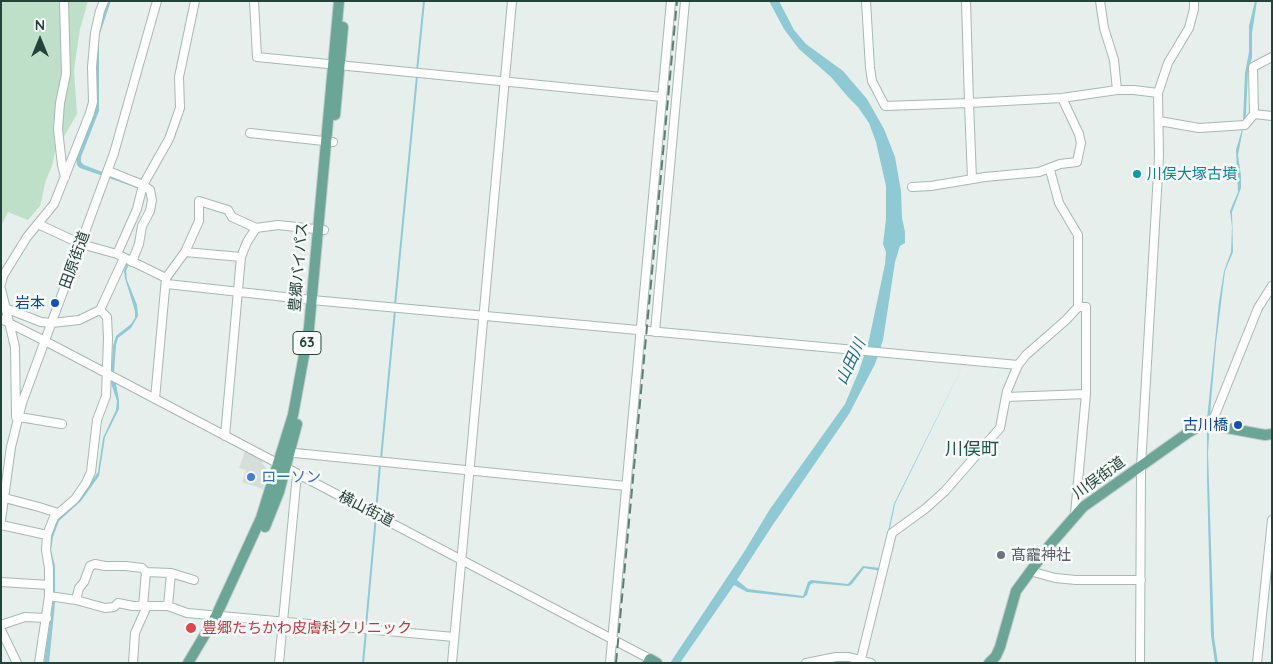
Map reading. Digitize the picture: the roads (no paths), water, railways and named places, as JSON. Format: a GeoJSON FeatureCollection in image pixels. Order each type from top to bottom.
{"type":"FeatureCollection","features":[{"type":"Feature","properties":{"kind":"main road","name":"豊郷バイパス"},"geometry":{"type":"LineString","coordinates":[[196,663],[262,518],[287,452],[315,299],[336,65],[339,1]]}},
{"type":"Feature","properties":{"kind":"main road","name":"豊郷バイパス"},"geometry":{"type":"LineString","coordinates":[[336,65],[345,1]]}},
{"type":"Feature","properties":{"kind":"main road","name":"川俣街道"},"geometry":{"type":"LineString","coordinates":[[989,663],[996,656],[1000,647],[1016,591],[1075,514],[1090,501],[1189,432],[1201,426],[1211,425],[1265,435],[1272,434]]}},
{"type":"Feature","properties":{"kind":"main road","name":"豊郷バイパス"},"geometry":{"type":"LineString","coordinates":[[188,663],[219,616]]}},
{"type":"Feature","properties":{"kind":"street"},"geometry":{"type":"LineString","coordinates":[[64,1],[66,74],[60,103],[58,129],[65,177]]}},
{"type":"Feature","properties":{"kind":"street"},"geometry":{"type":"LineString","coordinates":[[1,284],[3,276],[26,237],[54,204],[93,102],[92,67],[95,34],[104,1]]}},
{"type":"Feature","properties":{"kind":"street","name":"田原街道"},"geometry":{"type":"LineString","coordinates":[[1,520],[3,497],[17,421],[108,171],[157,1]]}},
{"type":"Feature","properties":{"kind":"street"},"geometry":{"type":"LineString","coordinates":[[5,308],[40,322],[52,323],[79,320],[100,310],[121,256],[137,209],[143,184],[169,139],[180,108],[179,77],[195,1]]}},
{"type":"Feature","properties":{"kind":"street"},"geometry":{"type":"LineString","coordinates":[[254,1],[257,57],[662,97]]}},
{"type":"Feature","properties":{"kind":"street"},"geometry":{"type":"LineString","coordinates":[[452,663],[512,1]]}},
{"type":"Feature","properties":{"kind":"street"},"geometry":{"type":"LineString","coordinates":[[610,663],[671,1]]}},
{"type":"Feature","properties":{"kind":"street"},"geometry":{"type":"LineString","coordinates":[[656,332],[685,1]]}},
{"type":"Feature","properties":{"kind":"street"},"geometry":{"type":"LineString","coordinates":[[866,1],[872,81],[885,106],[1062,98],[1116,90],[1158,93]]}},
{"type":"Feature","properties":{"kind":"street"},"geometry":{"type":"LineString","coordinates":[[966,1],[972,179]]}},
{"type":"Feature","properties":{"kind":"street"},"geometry":{"type":"LineString","coordinates":[[1100,1],[1104,28],[1114,60],[1116,90]]}},
{"type":"Feature","properties":{"kind":"street"},"geometry":{"type":"LineString","coordinates":[[1140,663],[1141,466],[1159,156],[1158,93],[1168,63],[1189,28],[1194,1]]}},
{"type":"Feature","properties":{"kind":"street"},"geometry":{"type":"LineString","coordinates":[[1159,121],[1199,128],[1245,126],[1254,114],[1253,67],[1272,57]]}},
{"type":"Feature","properties":{"kind":"street"},"geometry":{"type":"LineString","coordinates":[[912,187],[1039,172],[1050,170],[1060,164],[1077,162],[1081,143],[1079,134],[1062,98]]}},
{"type":"Feature","properties":{"kind":"street"},"geometry":{"type":"LineString","coordinates":[[1254,114],[1272,116]]}},
{"type":"Feature","properties":{"kind":"street"},"geometry":{"type":"LineString","coordinates":[[250,134],[329,142]]}},
{"type":"Feature","properties":{"kind":"street"},"geometry":{"type":"LineString","coordinates":[[861,660],[892,533],[925,509],[945,491],[1000,428],[1006,397],[1018,365],[1026,355],[1078,307],[1078,235],[1059,203],[1050,170]]}},
{"type":"Feature","properties":{"kind":"street"},"geometry":{"type":"LineString","coordinates":[[108,171],[143,184],[150,190],[152,200],[150,211],[142,226],[139,244],[132,262]]}},
{"type":"Feature","properties":{"kind":"street"},"geometry":{"type":"LineString","coordinates":[[155,399],[167,281],[185,252],[199,222],[199,201],[228,210],[232,218],[256,228],[278,225],[321,230]]}},
{"type":"Feature","properties":{"kind":"street"},"geometry":{"type":"LineString","coordinates":[[38,224],[81,244],[121,256],[167,281],[238,291],[484,316],[1018,365]]}},
{"type":"Feature","properties":{"kind":"street"},"geometry":{"type":"LineString","coordinates":[[225,436],[242,257],[247,242],[256,228]]}},
{"type":"Feature","properties":{"kind":"street"},"geometry":{"type":"LineString","coordinates":[[185,252],[242,257]]}},
{"type":"Feature","properties":{"kind":"street"},"geometry":{"type":"LineString","coordinates":[[1211,425],[1258,308],[1272,286]]}},
{"type":"Feature","properties":{"kind":"street"},"geometry":{"type":"LineString","coordinates":[[1,289],[5,308],[5,321],[15,347],[17,421],[62,424]]}},
{"type":"Feature","properties":{"kind":"street"},"geometry":{"type":"LineString","coordinates":[[1075,514],[1086,394],[1086,307],[1078,307]]}},
{"type":"Feature","properties":{"kind":"street"},"geometry":{"type":"LineString","coordinates":[[39,663],[49,596],[47,535],[54,517],[75,499],[91,472],[97,420],[106,396],[107,317],[100,310]]}},
{"type":"Feature","properties":{"kind":"street","name":"横山街道"},"geometry":{"type":"LineString","coordinates":[[5,321],[612,638],[651,662]]}},
{"type":"Feature","properties":{"kind":"street"},"geometry":{"type":"LineString","coordinates":[[1006,397],[1086,394]]}},
{"type":"Feature","properties":{"kind":"street"},"geometry":{"type":"LineString","coordinates":[[287,452],[626,486]]}},
{"type":"Feature","properties":{"kind":"street"},"geometry":{"type":"LineString","coordinates":[[279,663],[298,474]]}},
{"type":"Feature","properties":{"kind":"street"},"geometry":{"type":"LineString","coordinates":[[3,497],[40,506],[58,513]]}},
{"type":"Feature","properties":{"kind":"street"},"geometry":{"type":"LineString","coordinates":[[1257,663],[1272,520]]}},
{"type":"Feature","properties":{"kind":"street"},"geometry":{"type":"LineString","coordinates":[[1,525],[47,535]]}},
{"type":"Feature","properties":{"kind":"street"},"geometry":{"type":"LineString","coordinates":[[76,600],[79,588],[84,582],[90,566],[95,564],[142,568],[146,572],[171,574],[194,580]]}},
{"type":"Feature","properties":{"kind":"street"},"geometry":{"type":"LineString","coordinates":[[1030,571],[1055,578],[1076,580],[1140,580]]}},
{"type":"Feature","properties":{"kind":"street"},"geometry":{"type":"LineString","coordinates":[[133,663],[136,633],[145,606],[146,572]]}},
{"type":"Feature","properties":{"kind":"street"},"geometry":{"type":"LineString","coordinates":[[168,606],[171,574]]}},
{"type":"Feature","properties":{"kind":"street"},"geometry":{"type":"LineString","coordinates":[[1,582],[49,585]]}},
{"type":"Feature","properties":{"kind":"street"},"geometry":{"type":"LineString","coordinates":[[49,596],[76,600],[105,608],[114,607],[118,604],[168,606],[187,613],[454,637]]}},
{"type":"Feature","properties":{"kind":"street"},"geometry":{"type":"LineString","coordinates":[[1,625],[25,617],[47,618]]}},
{"type":"Feature","properties":{"kind":"street"},"geometry":{"type":"LineString","coordinates":[[1,630],[17,663]]}},
{"type":"Feature","properties":{"kind":"street"},"geometry":{"type":"LineString","coordinates":[[806,663],[836,657],[849,657],[870,663]]}},
{"type":"Feature","properties":{"kind":"water"},"geometry":{"type":"Polygon","coordinates":[[[108,1],[111,1],[99,36],[99,111],[81,157],[81,162],[84,165],[147,189],[151,199],[134,253],[126,271],[127,280],[137,305],[138,316],[131,328],[118,338],[116,345],[114,373],[119,409],[105,437],[99,476],[81,501],[59,521],[53,537],[51,550],[55,566],[55,603],[49,663],[44,663],[53,602],[52,566],[49,550],[51,535],[58,518],[80,498],[98,472],[103,438],[116,410],[117,401],[111,383],[113,346],[116,336],[131,324],[135,318],[135,311],[124,271],[139,223],[149,199],[146,191],[80,168],[77,165],[76,158],[95,112],[97,35],[108,1]]]}},
{"type":"Feature","properties":{"kind":"water"},"geometry":{"type":"Polygon","coordinates":[[[769,1],[779,1],[794,30],[806,44],[843,71],[867,99],[884,129],[895,157],[901,191],[905,243],[900,246],[895,262],[883,340],[875,364],[849,414],[737,580],[748,589],[803,596],[808,582],[811,580],[848,584],[863,566],[880,568],[894,504],[964,363],[895,504],[881,571],[864,568],[849,586],[813,583],[810,585],[807,595],[803,598],[747,592],[734,585],[680,663],[670,663],[744,552],[770,509],[845,404],[859,371],[869,340],[885,264],[886,252],[883,244],[886,219],[886,186],[876,142],[869,123],[858,107],[831,77],[799,49],[784,29],[769,1]]]}},
{"type":"Feature","properties":{"kind":"water"},"geometry":{"type":"Polygon","coordinates":[[[1255,1],[1257,1],[1252,33],[1252,58],[1248,71],[1246,113],[1238,155],[1241,188],[1232,212],[1233,252],[1225,271],[1211,402],[1208,453],[1214,637],[1218,663],[1215,663],[1211,635],[1207,419],[1219,302],[1224,271],[1231,252],[1232,227],[1230,211],[1238,192],[1236,150],[1243,122],[1245,73],[1249,52],[1249,26],[1255,1]]]}},
{"type":"Feature","properties":{"kind":"waterway"},"geometry":{"type":"LineString","coordinates":[[417,71],[424,1]]}},
{"type":"Feature","properties":{"kind":"waterway"},"geometry":{"type":"LineString","coordinates":[[395,305],[417,76]]}},
{"type":"Feature","properties":{"kind":"waterway"},"geometry":{"type":"LineString","coordinates":[[381,459],[395,310]]}},
{"type":"Feature","properties":{"kind":"waterway"},"geometry":{"type":"LineString","coordinates":[[376,512],[380,464]]}},
{"type":"Feature","properties":{"kind":"waterway"},"geometry":{"type":"LineString","coordinates":[[366,626],[376,516]]}},
{"type":"Feature","properties":{"kind":"waterway"},"geometry":{"type":"LineString","coordinates":[[363,663],[366,631]]}},
{"type":"Feature","properties":{"kind":"railway"},"geometry":{"type":"LineString","coordinates":[[616,663],[677,1]]}},
{"type":"Feature","properties":{"kind":"place","name":"川俣大塚古墳"},"geometry":{"type":"Point","coordinates":[1137,174]}},
{"type":"Feature","properties":{"kind":"place","name":"岩本"},"geometry":{"type":"Point","coordinates":[55,303]}},
{"type":"Feature","properties":{"kind":"place","name":"古川橋"},"geometry":{"type":"Point","coordinates":[1238,425]}},
{"type":"Feature","properties":{"kind":"place","name":"ローソン"},"geometry":{"type":"Point","coordinates":[251,477]}},
{"type":"Feature","properties":{"kind":"place","name":"髙靇神社"},"geometry":{"type":"Point","coordinates":[1001,555]}},
{"type":"Feature","properties":{"kind":"place","name":"豊郷たちかわ皮膚科クリニック"},"geometry":{"type":"Point","coordinates":[191,628]}},
{"type":"Feature","properties":{"kind":"district","name":"川俣町"},"geometry":{"type":"Point","coordinates":[972,450]}},
{"type":"Feature","properties":{"kind":"water label","name":"山田川"},"geometry":{"type":"Point","coordinates":[851,362]}}]}
